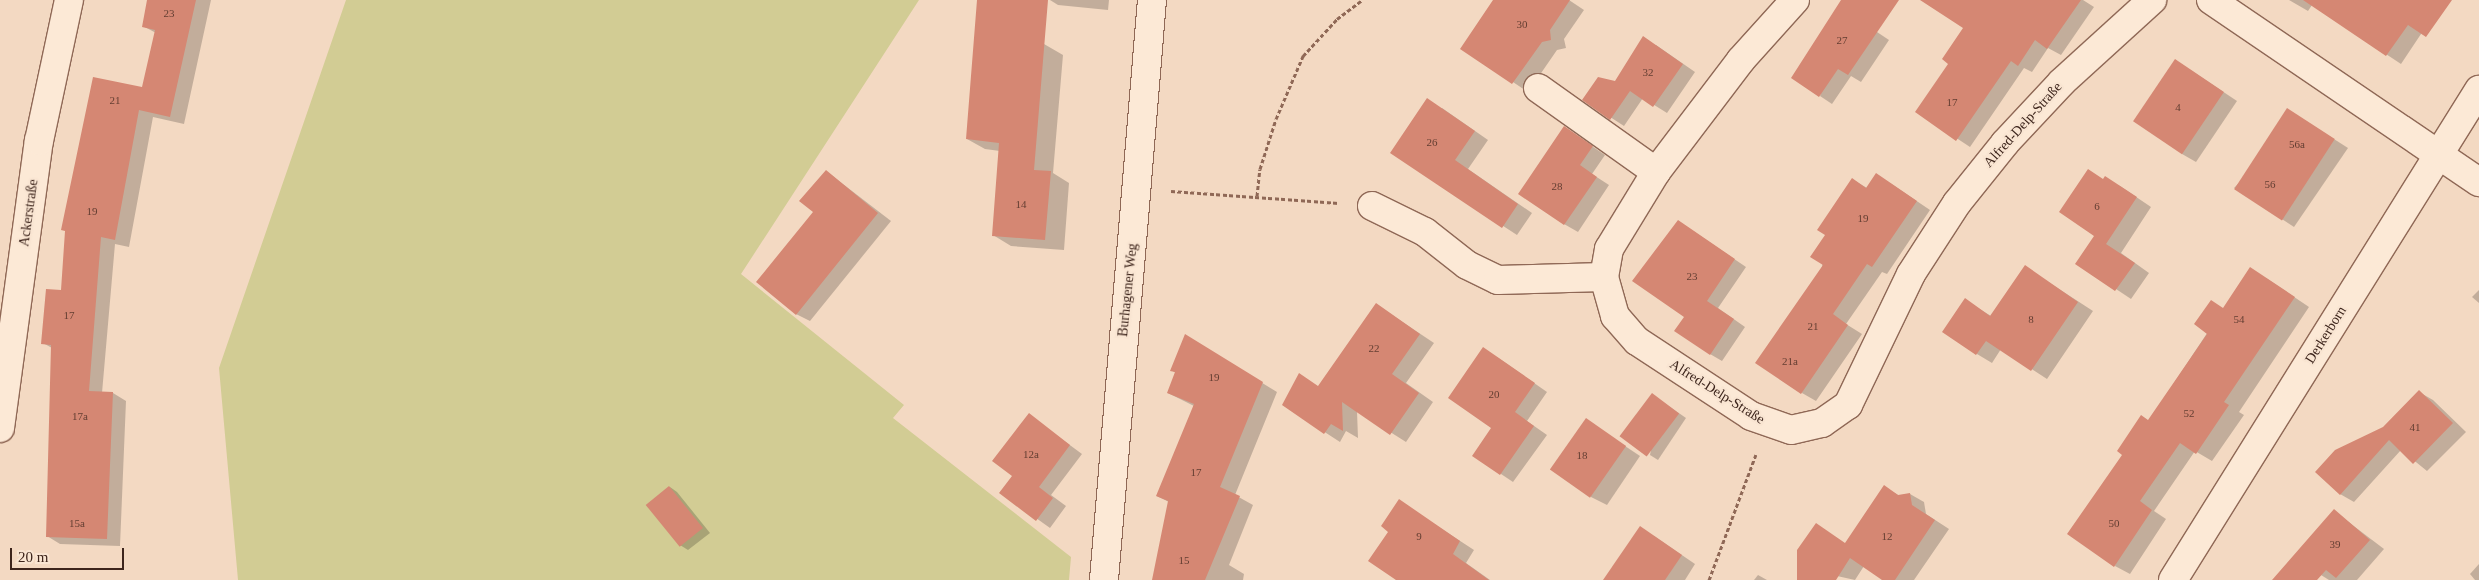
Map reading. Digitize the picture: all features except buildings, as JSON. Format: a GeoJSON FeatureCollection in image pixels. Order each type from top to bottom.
{"type":"FeatureCollection","features":[{"type":"Feature","properties":{"kind":"street","name":"Ackerstraße"},"geometry":{"type":"LineString","coordinates":[[0,428],[39,141],[69,0]]}},
{"type":"Feature","properties":{"kind":"street","name":"Burhagener Weg"},"geometry":{"type":"LineString","coordinates":[[1104,580],[1138,189],[1152,0]]}},
{"type":"Feature","properties":{"kind":"street","name":"Alfred-Delp-Straße"},"geometry":{"type":"LineString","coordinates":[[1795,0],[1741,60],[1656,172],[1609,249],[1604,277],[1616,316],[1638,341],[1768,424],[1791,430],[1804,429],[1822,423],[1848,405],[1911,274],[1957,203],[2005,142],[2062,82],[2152,0]]}},
{"type":"Feature","properties":{"kind":"street"},"geometry":{"type":"LineString","coordinates":[[2211,0],[2376,109],[2438,155],[2479,182]]}},
{"type":"Feature","properties":{"kind":"street"},"geometry":{"type":"LineString","coordinates":[[1538,88],[1656,172]]}},
{"type":"Feature","properties":{"kind":"street","name":"Derkerborn"},"geometry":{"type":"LineString","coordinates":[[2173,580],[2479,90]]}},
{"type":"Feature","properties":{"kind":"street"},"geometry":{"type":"LineString","coordinates":[[1372,206],[1425,232],[1467,265],[1498,280],[1604,277]]}},
{"type":"Feature","properties":{"kind":"path"},"geometry":{"type":"LineString","coordinates":[[1256,196],[1260,169],[1276,119],[1303,56],[1336,19],[1362,0]]}},
{"type":"Feature","properties":{"kind":"path"},"geometry":{"type":"LineString","coordinates":[[1138,189],[1256,196],[1372,206]]}},
{"type":"Feature","properties":{"kind":"path"},"geometry":{"type":"LineString","coordinates":[[1709,580],[1768,424]]}},
{"type":"Feature","properties":{"kind":"shaded area"},"geometry":{"type":"Polygon","coordinates":[[[346,0],[919,0],[741,274],[904,405],[893,418],[1071,557],[1069,580],[238,580],[219,368],[346,0]]]}}]}
